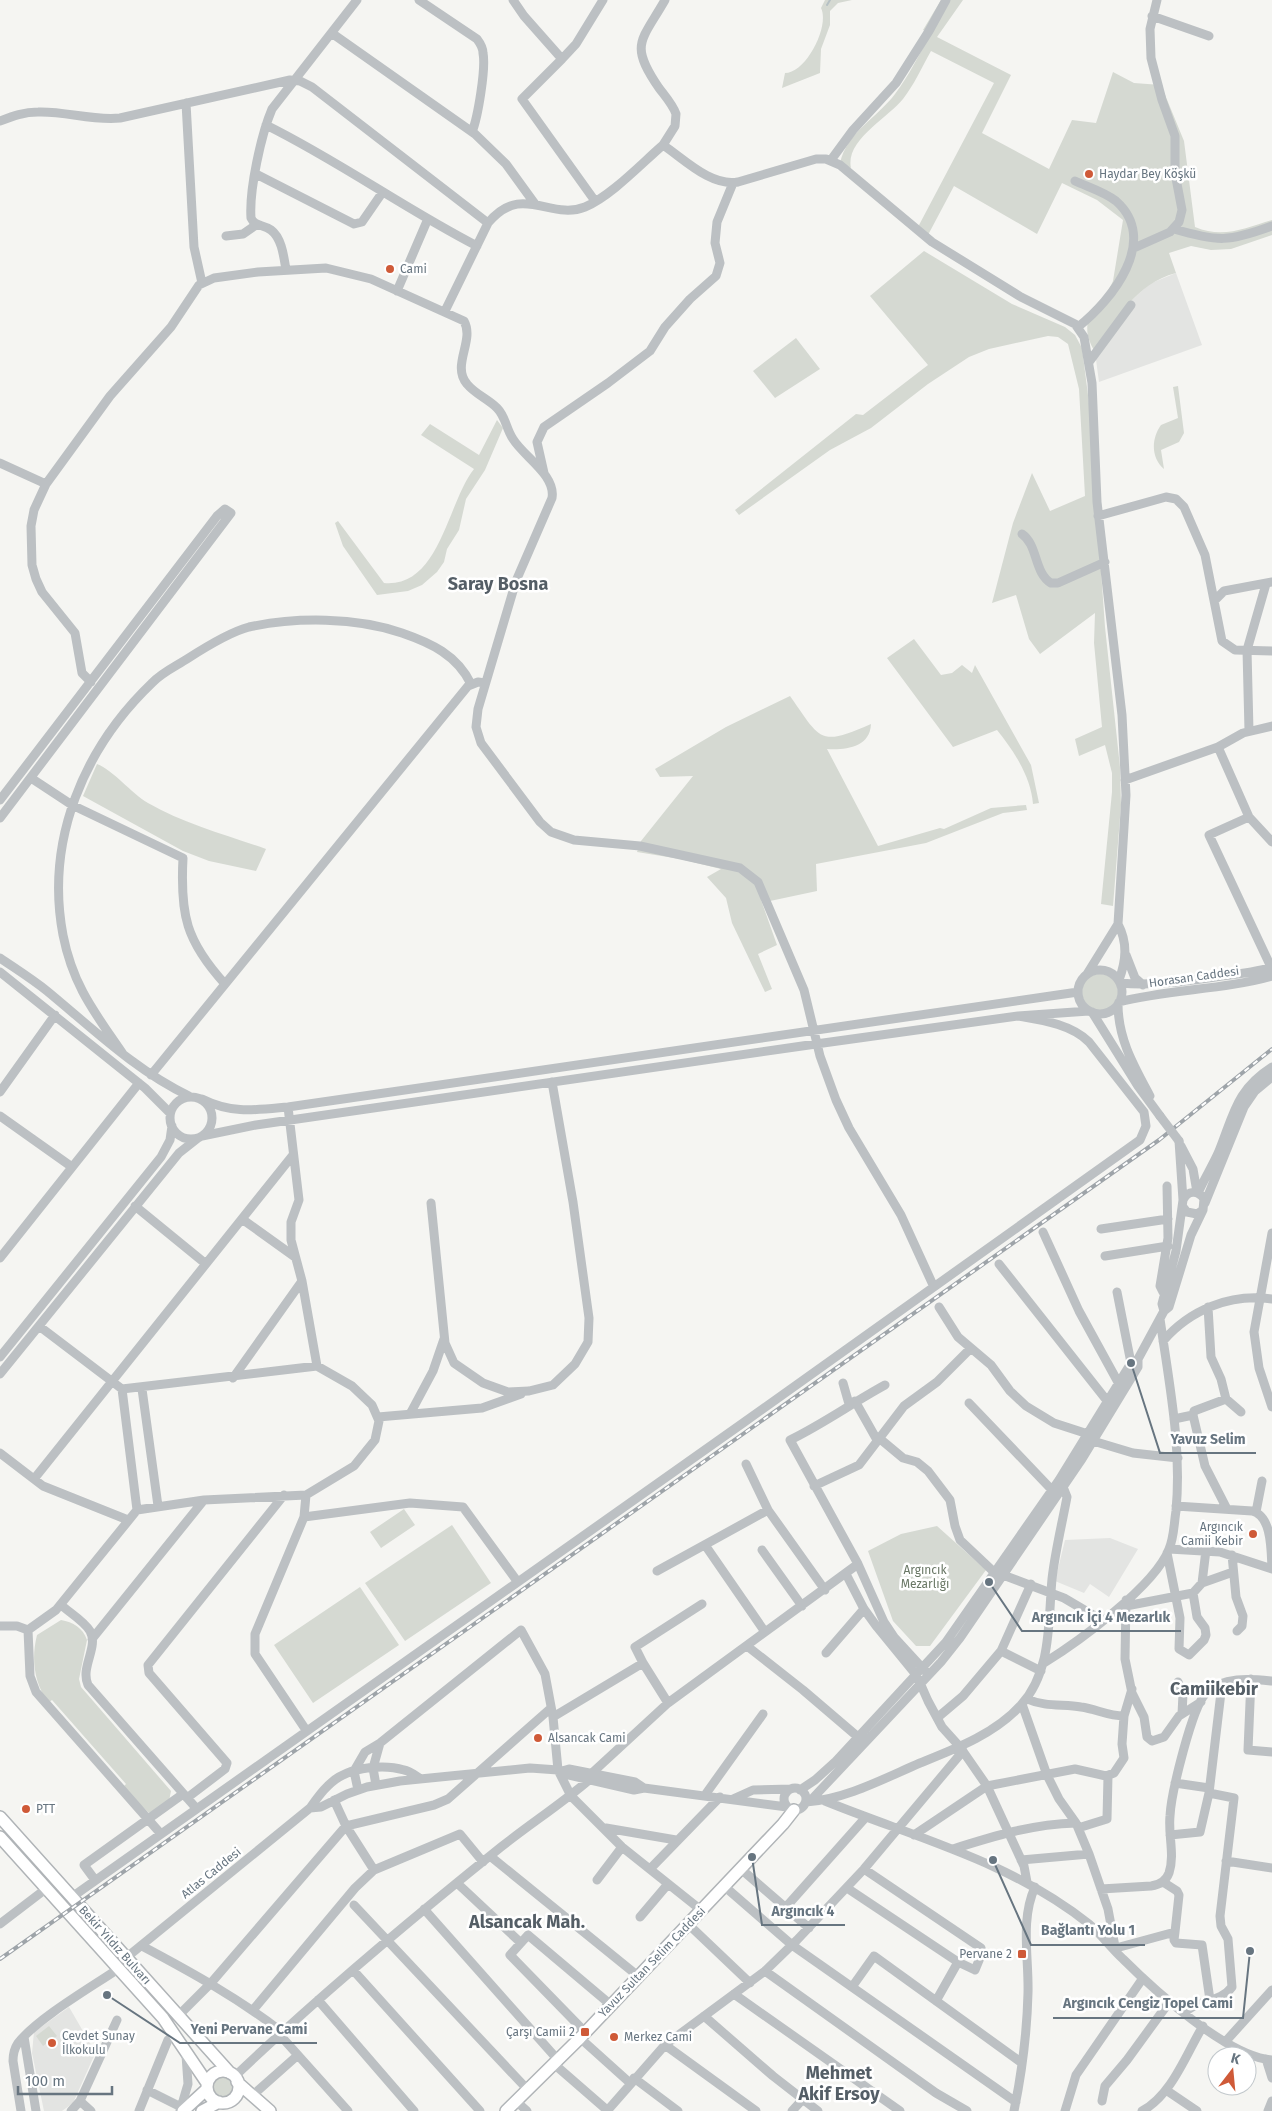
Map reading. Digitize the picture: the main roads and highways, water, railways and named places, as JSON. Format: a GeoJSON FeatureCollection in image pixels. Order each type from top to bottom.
{"type":"FeatureCollection","features":[{"type":"Feature","properties":{"kind":"main road","name":"Yavuz Sultan Selim Caddesi"},"geometry":{"type":"LineString","coordinates":[[506,2111],[556,2062],[741,1869],[790,1808]]}},
{"type":"Feature","properties":{"kind":"main road","name":"Bekir Yıldız Bulvarı"},"geometry":{"type":"LineString","coordinates":[[0,1817],[234,2077],[270,2111]]}},
{"type":"Feature","properties":{"kind":"main road","name":"Bekir Yıldız Bulvarı"},"geometry":{"type":"LineString","coordinates":[[0,1837],[163,2018],[184,2047],[207,2086]]}},
{"type":"Feature","properties":{"kind":"main road"},"geometry":{"type":"LineString","coordinates":[[181,2110],[207,2086],[215,2073],[223,2072],[234,2077],[238,2089],[236,2096],[230,2101],[221,2102],[202,2111]]}},
{"type":"Feature","properties":{"kind":"main road"},"geometry":{"type":"LineString","coordinates":[[207,2086],[212,2099],[221,2102],[234,2111]]}},
{"type":"Feature","properties":{"kind":"waterway"},"geometry":{"type":"LineString","coordinates":[[827,5],[830,0]]}},
{"type":"Feature","properties":{"kind":"railway"},"geometry":{"type":"LineString","coordinates":[[0,1959],[1159,1140],[1272,1049]]}},
{"type":"Feature","properties":{"kind":"place","name":"Haydar Bey Köşkü"},"geometry":{"type":"Point","coordinates":[1089,174]}},
{"type":"Feature","properties":{"kind":"place","name":"Cami"},"geometry":{"type":"Point","coordinates":[390,269]}},
{"type":"Feature","properties":{"kind":"place","name":"Yavuz Selim"},"geometry":{"type":"Point","coordinates":[1131,1363]}},
{"type":"Feature","properties":{"kind":"place","name":"Argıncık Camii Kebir"},"geometry":{"type":"Point","coordinates":[1253,1534]}},
{"type":"Feature","properties":{"kind":"place","name":"Argıncık İçi 4 Mezarlık"},"geometry":{"type":"Point","coordinates":[989,1582]}},
{"type":"Feature","properties":{"kind":"place","name":"Alsancak Cami"},"geometry":{"type":"Point","coordinates":[538,1738]}},
{"type":"Feature","properties":{"kind":"place","name":"PTT"},"geometry":{"type":"Point","coordinates":[26,1809]}},
{"type":"Feature","properties":{"kind":"place","name":"Argıncık 4"},"geometry":{"type":"Point","coordinates":[752,1857]}},
{"type":"Feature","properties":{"kind":"place","name":"Bağlantı Yolu 1"},"geometry":{"type":"Point","coordinates":[993,1860]}},
{"type":"Feature","properties":{"kind":"place","name":"Argıncık Cengiz Topel Cami"},"geometry":{"type":"Point","coordinates":[1250,1951]}},
{"type":"Feature","properties":{"kind":"place","name":"Pervane 2"},"geometry":{"type":"Point","coordinates":[1022,1954]}},
{"type":"Feature","properties":{"kind":"place","name":"Yeni Pervane Cami"},"geometry":{"type":"Point","coordinates":[107,1995]}},
{"type":"Feature","properties":{"kind":"place","name":"Çarşı Camii 2"},"geometry":{"type":"Point","coordinates":[585,2032]}},
{"type":"Feature","properties":{"kind":"place","name":"Merkez Cami"},"geometry":{"type":"Point","coordinates":[614,2037]}},
{"type":"Feature","properties":{"kind":"place","name":"Cevdet Sunay İlkokulu"},"geometry":{"type":"Point","coordinates":[52,2043]}},
{"type":"Feature","properties":{"kind":"district","name":"Saray Bosna"},"geometry":{"type":"Point","coordinates":[498,584]}},
{"type":"Feature","properties":{"kind":"district","name":"Camiikebir"},"geometry":{"type":"Point","coordinates":[1214,1689]}},
{"type":"Feature","properties":{"kind":"district","name":"Alsancak Mah."},"geometry":{"type":"Point","coordinates":[527,1922]}},
{"type":"Feature","properties":{"kind":"district","name":"Mehmet Akif Ersoy"},"geometry":{"type":"Point","coordinates":[839,2083]}},
{"type":"Feature","properties":{"kind":"park label","name":"Argıncık Mezarlığı"},"geometry":{"type":"Point","coordinates":[925,1577]}}]}
